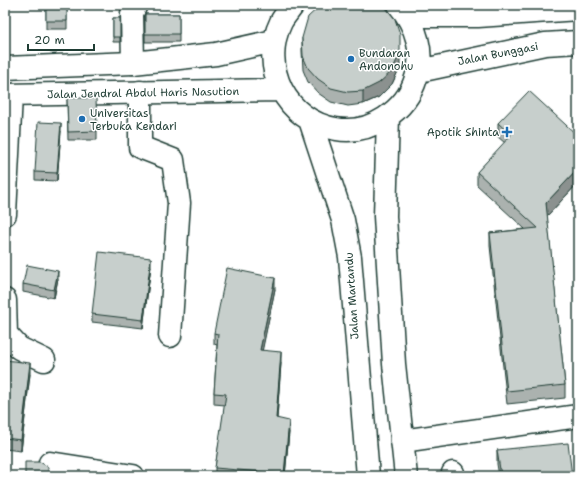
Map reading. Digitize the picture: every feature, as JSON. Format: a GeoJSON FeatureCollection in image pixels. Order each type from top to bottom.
{"type":"FeatureCollection","features":[{"type":"Feature","properties":{"kind":"main road"},"geometry":{"type":"LineString","coordinates":[[133,63],[132,13],[136,5]]}},
{"type":"Feature","properties":{"kind":"main road"},"geometry":{"type":"LineString","coordinates":[[293,5],[281,22],[274,41],[274,74],[280,90],[293,107],[310,120],[336,129],[363,128],[388,117],[402,104],[409,94],[419,71],[419,42],[403,10]]}},
{"type":"Feature","properties":{"kind":"main road"},"geometry":{"type":"LineString","coordinates":[[403,10],[478,16],[578,9]]}},
{"type":"Feature","properties":{"kind":"main road"},"geometry":{"type":"LineString","coordinates":[[5,68],[133,63],[216,54],[274,41]]}},
{"type":"Feature","properties":{"kind":"main road","name":"Jalan Bunggasi"},"geometry":{"type":"LineString","coordinates":[[419,71],[545,44],[578,42]]}},
{"type":"Feature","properties":{"kind":"main road","name":"Jalan Jendral Abdul Haris Nasution"},"geometry":{"type":"LineString","coordinates":[[8,95],[280,90]]}},
{"type":"Feature","properties":{"kind":"main road"},"geometry":{"type":"LineString","coordinates":[[140,92],[140,147],[174,160],[179,203],[170,336]]}},
{"type":"Feature","properties":{"kind":"main road"},"geometry":{"type":"LineString","coordinates":[[5,214],[8,95]]}},
{"type":"Feature","properties":{"kind":"main road"},"geometry":{"type":"LineString","coordinates":[[388,117],[385,216],[394,364],[406,476]]}},
{"type":"Feature","properties":{"kind":"main road","name":"Jalan Martandu"},"geometry":{"type":"LineString","coordinates":[[310,120],[343,220],[350,257],[368,476]]}},
{"type":"Feature","properties":{"kind":"main road"},"geometry":{"type":"LineString","coordinates":[[5,300],[6,334],[19,348],[44,360]]}},
{"type":"Feature","properties":{"kind":"main road"},"geometry":{"type":"LineString","coordinates":[[402,441],[578,416]]}},
{"type":"Feature","properties":{"kind":"main road"},"geometry":{"type":"LineString","coordinates":[[50,463],[133,476]]}},
{"type":"Feature","properties":{"kind":"building"},"geometry":{"type":"Polygon","coordinates":[[[46,5],[67,5],[67,21],[46,21],[46,5]]]}},
{"type":"Feature","properties":{"kind":"building","name":"Bundaran Andonohu"},"geometry":{"type":"Polygon","coordinates":[[[321,5],[382,5],[395,19],[400,34],[400,53],[392,71],[379,83],[363,91],[348,92],[331,88],[318,79],[308,68],[303,56],[302,38],[308,17],[321,5]]]}},
{"type":"Feature","properties":{"kind":"building"},"geometry":{"type":"Polygon","coordinates":[[[145,14],[179,14],[179,34],[145,34],[145,14]]]}},
{"type":"Feature","properties":{"kind":"building"},"geometry":{"type":"Polygon","coordinates":[[[113,18],[120,18],[120,37],[113,37],[113,18]]]}},
{"type":"Feature","properties":{"kind":"building"},"geometry":{"type":"Polygon","coordinates":[[[529,91],[578,136],[578,169],[546,203],[565,385],[507,391],[490,233],[538,228],[477,172],[511,135],[498,123],[529,91]]]}},
{"type":"Feature","properties":{"kind":"building","name":"Universitas Terbuka Kendari"},"geometry":{"type":"Polygon","coordinates":[[[67,98],[96,98],[97,131],[68,132],[67,98]]]}},
{"type":"Feature","properties":{"kind":"building"},"geometry":{"type":"Polygon","coordinates":[[[38,122],[61,123],[57,173],[35,172],[38,122]]]}},
{"type":"Feature","properties":{"kind":"building"},"geometry":{"type":"Polygon","coordinates":[[[99,252],[151,258],[143,320],[92,314],[99,252]]]}},
{"type":"Feature","properties":{"kind":"building"},"geometry":{"type":"Polygon","coordinates":[[[27,265],[58,271],[54,290],[23,284],[27,265]]]}},
{"type":"Feature","properties":{"kind":"building"},"geometry":{"type":"Polygon","coordinates":[[[227,268],[275,278],[260,350],[281,352],[276,418],[289,421],[284,474],[215,468],[226,394],[214,393],[218,334],[214,333],[227,268]]]}},
{"type":"Feature","properties":{"kind":"building"},"geometry":{"type":"Polygon","coordinates":[[[5,360],[30,363],[21,440],[5,438],[5,360]]]}},
{"type":"Feature","properties":{"kind":"building"},"geometry":{"type":"Polygon","coordinates":[[[568,443],[572,476],[501,476],[497,450],[568,443]]]}},
{"type":"Feature","properties":{"kind":"building"},"geometry":{"type":"Polygon","coordinates":[[[25,462],[40,462],[48,467],[48,476],[25,476],[25,462]]]}},
{"type":"Feature","properties":{"kind":"place","name":"Bundaran Andonohu"},"geometry":{"type":"Point","coordinates":[351,59]}},
{"type":"Feature","properties":{"kind":"place","name":"Universitas Terbuka Kendari"},"geometry":{"type":"Point","coordinates":[82,119]}},
{"type":"Feature","properties":{"kind":"place","name":"Apotik Shinta"},"geometry":{"type":"Point","coordinates":[507,132]}}]}
